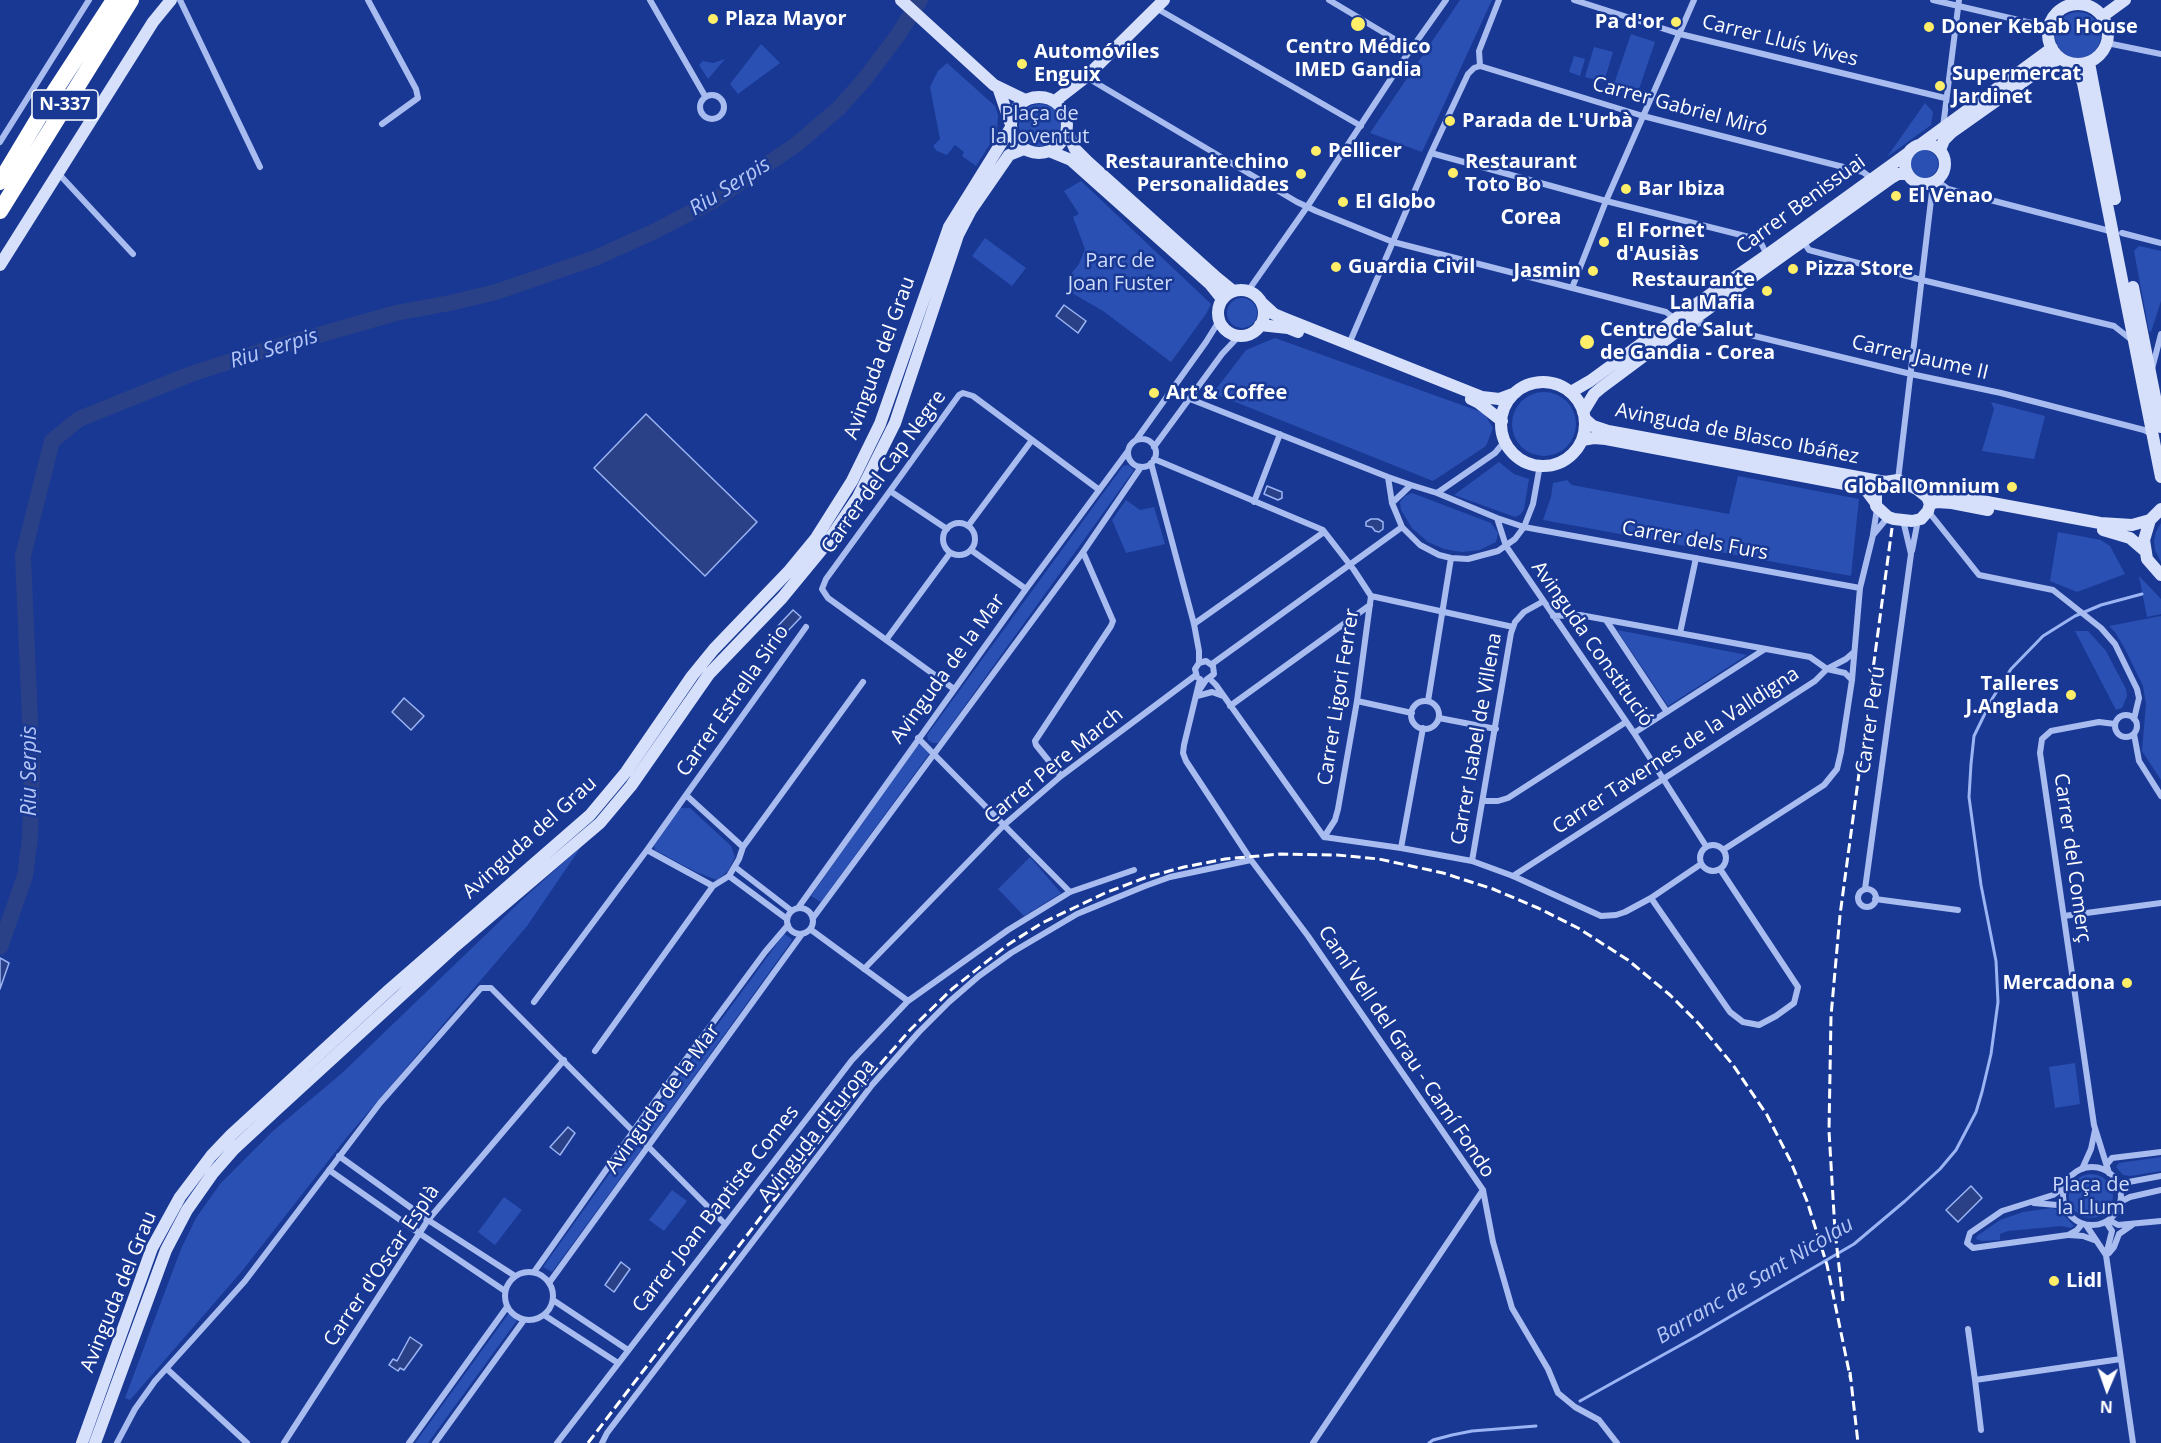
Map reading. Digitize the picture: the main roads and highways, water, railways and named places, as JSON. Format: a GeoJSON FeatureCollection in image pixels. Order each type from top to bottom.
{"type":"FeatureCollection","features":[{"type":"Feature","properties":{"kind":"highway","name":"N-337"},"geometry":{"type":"LineString","coordinates":[[0,182],[54,92],[114,0]]}},
{"type":"Feature","properties":{"kind":"highway","name":"N-337"},"geometry":{"type":"LineString","coordinates":[[0,212],[131,0]]}},
{"type":"Feature","properties":{"kind":"main road"},"geometry":{"type":"LineString","coordinates":[[0,265],[153,22],[171,0]]}},
{"type":"Feature","properties":{"kind":"main road"},"geometry":{"type":"LineString","coordinates":[[901,0],[998,87],[1024,100]]}},
{"type":"Feature","properties":{"kind":"main road"},"geometry":{"type":"LineString","coordinates":[[2103,16],[2126,0]]}},
{"type":"Feature","properties":{"kind":"main road"},"geometry":{"type":"LineString","coordinates":[[2070,3],[2091,7],[2103,16],[2108,29],[2107,43],[2103,51],[2089,63],[2075,64],[2056,53],[2048,32],[2050,24],[2054,17],[2070,3]]}},
{"type":"Feature","properties":{"kind":"main road"},"geometry":{"type":"LineString","coordinates":[[1055,101],[1086,77],[1160,4]]}},
{"type":"Feature","properties":{"kind":"main road"},"geometry":{"type":"LineString","coordinates":[[1921,144],[1928,144],[1940,150],[1943,155],[1945,166],[1941,177],[1935,182],[1921,184],[1910,179],[1904,163],[1908,153],[1943,127],[2056,53]]}},
{"type":"Feature","properties":{"kind":"main road"},"geometry":{"type":"LineString","coordinates":[[1940,150],[1944,140],[1952,132],[2041,69],[2056,53]]}},
{"type":"Feature","properties":{"kind":"main road"},"geometry":{"type":"LineString","coordinates":[[2089,63],[2135,343],[2157,431]]}},
{"type":"Feature","properties":{"kind":"main road"},"geometry":{"type":"LineString","coordinates":[[2075,64],[2083,83],[2151,372],[2161,477]]}},
{"type":"Feature","properties":{"kind":"main road"},"geometry":{"type":"LineString","coordinates":[[998,87],[1013,138],[1024,149],[1036,153],[1049,152],[1071,160],[1210,284],[1222,299]]}},
{"type":"Feature","properties":{"kind":"main road"},"geometry":{"type":"LineString","coordinates":[[1010,126],[1017,106],[1024,100],[1040,96],[1055,101],[1066,117],[1067,131],[1075,149],[1233,291]]}},
{"type":"Feature","properties":{"kind":"main road","name":"Avinguda del Grau"},"geometry":{"type":"LineString","coordinates":[[82,1443],[153,1248],[180,1197],[204,1164],[231,1135],[353,1023],[487,904],[559,844],[597,807],[626,772],[692,676],[714,649],[788,572],[816,538],[841,501],[880,424],[949,227],[1010,126]]}},
{"type":"Feature","properties":{"kind":"main road"},"geometry":{"type":"LineString","coordinates":[[1049,152],[1063,140],[1067,131]]}},
{"type":"Feature","properties":{"kind":"main road","name":"Avinguda del Grau"},"geometry":{"type":"LineString","coordinates":[[95,1443],[166,1250],[187,1210],[213,1173],[234,1149],[268,1117],[453,949],[600,823],[631,786],[709,674],[798,580],[824,547],[858,497],[895,423],[958,235],[971,210],[1009,155],[1024,149]]}},
{"type":"Feature","properties":{"kind":"main road","name":"Carrer Benissuai"},"geometry":{"type":"LineString","coordinates":[[1584,415],[1594,394],[1677,325],[1767,255],[1908,153]]}},
{"type":"Feature","properties":{"kind":"main road","name":"Carrer Benissuai"},"geometry":{"type":"LineString","coordinates":[[1571,392],[1677,325],[1891,178],[1898,174],[1907,174]]}},
{"type":"Feature","properties":{"kind":"main road"},"geometry":{"type":"LineString","coordinates":[[1262,303],[1264,314],[1260,325],[1251,333],[1239,336],[1227,332],[1219,321],[1218,305],[1222,299],[1233,291],[1248,291],[1254,293],[1274,314],[1482,397],[1498,399],[1515,393]]}},
{"type":"Feature","properties":{"kind":"main road"},"geometry":{"type":"LineString","coordinates":[[1260,325],[1288,328],[1393,368],[1479,403],[1502,421]]}},
{"type":"Feature","properties":{"kind":"main road"},"geometry":{"type":"LineString","coordinates":[[1544,382],[1558,384],[1571,392],[1578,400],[1584,415],[1582,440],[1575,451],[1565,460],[1553,464],[1540,465],[1519,458],[1505,441],[1502,421],[1508,401],[1523,387],[1544,382]]}},
{"type":"Feature","properties":{"kind":"main road","name":"Avinguda de Blasco Ibáñez"},"geometry":{"type":"LineString","coordinates":[[1584,415],[1593,426],[1608,430],[1885,482]]}},
{"type":"Feature","properties":{"kind":"main road","name":"Avinguda de Blasco Ibáñez"},"geometry":{"type":"LineString","coordinates":[[1582,440],[1606,439],[1855,486],[1866,490],[1876,505]]}},
{"type":"Feature","properties":{"kind":"main road"},"geometry":{"type":"LineString","coordinates":[[1929,508],[1927,497],[1917,489],[1898,480],[1885,482],[1877,490],[1876,505],[1888,517],[1918,520],[1937,502],[1958,504],[2108,531],[2130,538],[2145,551]]}},
{"type":"Feature","properties":{"kind":"main road"},"geometry":{"type":"LineString","coordinates":[[1917,489],[2100,523],[2132,525],[2150,520]]}},
{"type":"Feature","properties":{"kind":"main road"},"geometry":{"type":"LineString","coordinates":[[2160,507],[2150,520],[2144,540],[2145,551],[2151,566],[2161,575]]}},
{"type":"Feature","properties":{"kind":"waterway","name":"Riu Serpis"},"geometry":{"type":"LineString","coordinates":[[0,947],[25,876],[30,838],[32,769],[23,556],[52,441],[79,419],[191,374],[396,313],[496,292],[595,258],[653,232],[713,201],[797,144],[839,108],[864,80],[898,35],[920,0]]}},
{"type":"Feature","properties":{"kind":"waterway","name":"Barranc de Sant Nicolau"},"geometry":{"type":"LineString","coordinates":[[1580,1401],[1854,1244],[1940,1169],[1956,1150],[1976,1112],[1982,1092],[1991,1054],[1998,1002],[1996,961],[1981,885],[1969,797],[1974,736],[1992,699],[2011,669],[2043,636],[2075,616],[2101,605],[2142,594]]}},
{"type":"Feature","properties":{"kind":"waterway","name":"Barranc de Sant Nicolau"},"geometry":{"type":"LineString","coordinates":[[1429,1443],[1433,1440],[1472,1431],[1536,1426]]}},
{"type":"Feature","properties":{"kind":"railway"},"geometry":{"type":"LineString","coordinates":[[1843,1301],[1835,1231],[1829,1131],[1831,1016],[1840,915],[1892,528]]}},
{"type":"Feature","properties":{"kind":"railway"},"geometry":{"type":"LineString","coordinates":[[588,1443],[862,1085],[910,1030],[952,989],[1009,944],[1042,923],[1105,893],[1147,877],[1184,867],[1225,859],[1280,854],[1337,855],[1379,859],[1443,873],[1493,889],[1578,928],[1628,960],[1670,995],[1699,1024],[1733,1065],[1767,1115],[1790,1160],[1807,1201],[1827,1265],[1851,1381]]}},
{"type":"Feature","properties":{"kind":"railway"},"geometry":{"type":"LineString","coordinates":[[1850,1372],[1858,1443]]}},
{"type":"Feature","properties":{"kind":"place","name":"Plaza Mayor"},"geometry":{"type":"Point","coordinates":[713,19]}},
{"type":"Feature","properties":{"kind":"place","name":"Pa d'or"},"geometry":{"type":"Point","coordinates":[1676,22]}},
{"type":"Feature","properties":{"kind":"place","name":"Centro Médico IMED Gandia"},"geometry":{"type":"Point","coordinates":[1358,24]}},
{"type":"Feature","properties":{"kind":"place","name":"Doner Kebab House"},"geometry":{"type":"Point","coordinates":[1929,27]}},
{"type":"Feature","properties":{"kind":"place","name":"Automóviles Enguix"},"geometry":{"type":"Point","coordinates":[1022,64]}},
{"type":"Feature","properties":{"kind":"place","name":"Supermercat Jardinet"},"geometry":{"type":"Point","coordinates":[1940,86]}},
{"type":"Feature","properties":{"kind":"place","name":"Parada de L'Urbà"},"geometry":{"type":"Point","coordinates":[1450,121]}},
{"type":"Feature","properties":{"kind":"place","name":"Pellicer"},"geometry":{"type":"Point","coordinates":[1316,151]}},
{"type":"Feature","properties":{"kind":"place","name":"Restaurant Toto Bo"},"geometry":{"type":"Point","coordinates":[1453,173]}},
{"type":"Feature","properties":{"kind":"place","name":"Restaurante chino Personalidades"},"geometry":{"type":"Point","coordinates":[1301,174]}},
{"type":"Feature","properties":{"kind":"place","name":"Bar Ibiza"},"geometry":{"type":"Point","coordinates":[1626,189]}},
{"type":"Feature","properties":{"kind":"place","name":"El Venao"},"geometry":{"type":"Point","coordinates":[1896,196]}},
{"type":"Feature","properties":{"kind":"place","name":"El Globo"},"geometry":{"type":"Point","coordinates":[1343,202]}},
{"type":"Feature","properties":{"kind":"place","name":"El Fornet d'Ausiàs"},"geometry":{"type":"Point","coordinates":[1604,242]}},
{"type":"Feature","properties":{"kind":"place","name":"Guardia Civil"},"geometry":{"type":"Point","coordinates":[1336,267]}},
{"type":"Feature","properties":{"kind":"place","name":"Pizza Store"},"geometry":{"type":"Point","coordinates":[1793,269]}},
{"type":"Feature","properties":{"kind":"place","name":"Jasmin"},"geometry":{"type":"Point","coordinates":[1593,271]}},
{"type":"Feature","properties":{"kind":"place","name":"Restaurante La Mafia"},"geometry":{"type":"Point","coordinates":[1767,291]}},
{"type":"Feature","properties":{"kind":"place","name":"Centre de Salut de Gandia - Corea"},"geometry":{"type":"Point","coordinates":[1587,342]}},
{"type":"Feature","properties":{"kind":"place","name":"Art & Coffee"},"geometry":{"type":"Point","coordinates":[1154,393]}},
{"type":"Feature","properties":{"kind":"place","name":"Global Omnium"},"geometry":{"type":"Point","coordinates":[2012,487]}},
{"type":"Feature","properties":{"kind":"place","name":"Talleres J.Anglada"},"geometry":{"type":"Point","coordinates":[2071,695]}},
{"type":"Feature","properties":{"kind":"place","name":"Mercadona"},"geometry":{"type":"Point","coordinates":[2127,983]}},
{"type":"Feature","properties":{"kind":"place","name":"Lidl"},"geometry":{"type":"Point","coordinates":[2054,1281]}},
{"type":"Feature","properties":{"kind":"district","name":"Corea"},"geometry":{"type":"Point","coordinates":[1531,218]}},
{"type":"Feature","properties":{"kind":"park label","name":"Plaça de la Joventut"},"geometry":{"type":"Point","coordinates":[1040,126]}},
{"type":"Feature","properties":{"kind":"park label","name":"Parc de Joan Fuster"},"geometry":{"type":"Point","coordinates":[1120,272]}},
{"type":"Feature","properties":{"kind":"park label","name":"Plaça de la Llum"},"geometry":{"type":"Point","coordinates":[2091,1196]}}]}
